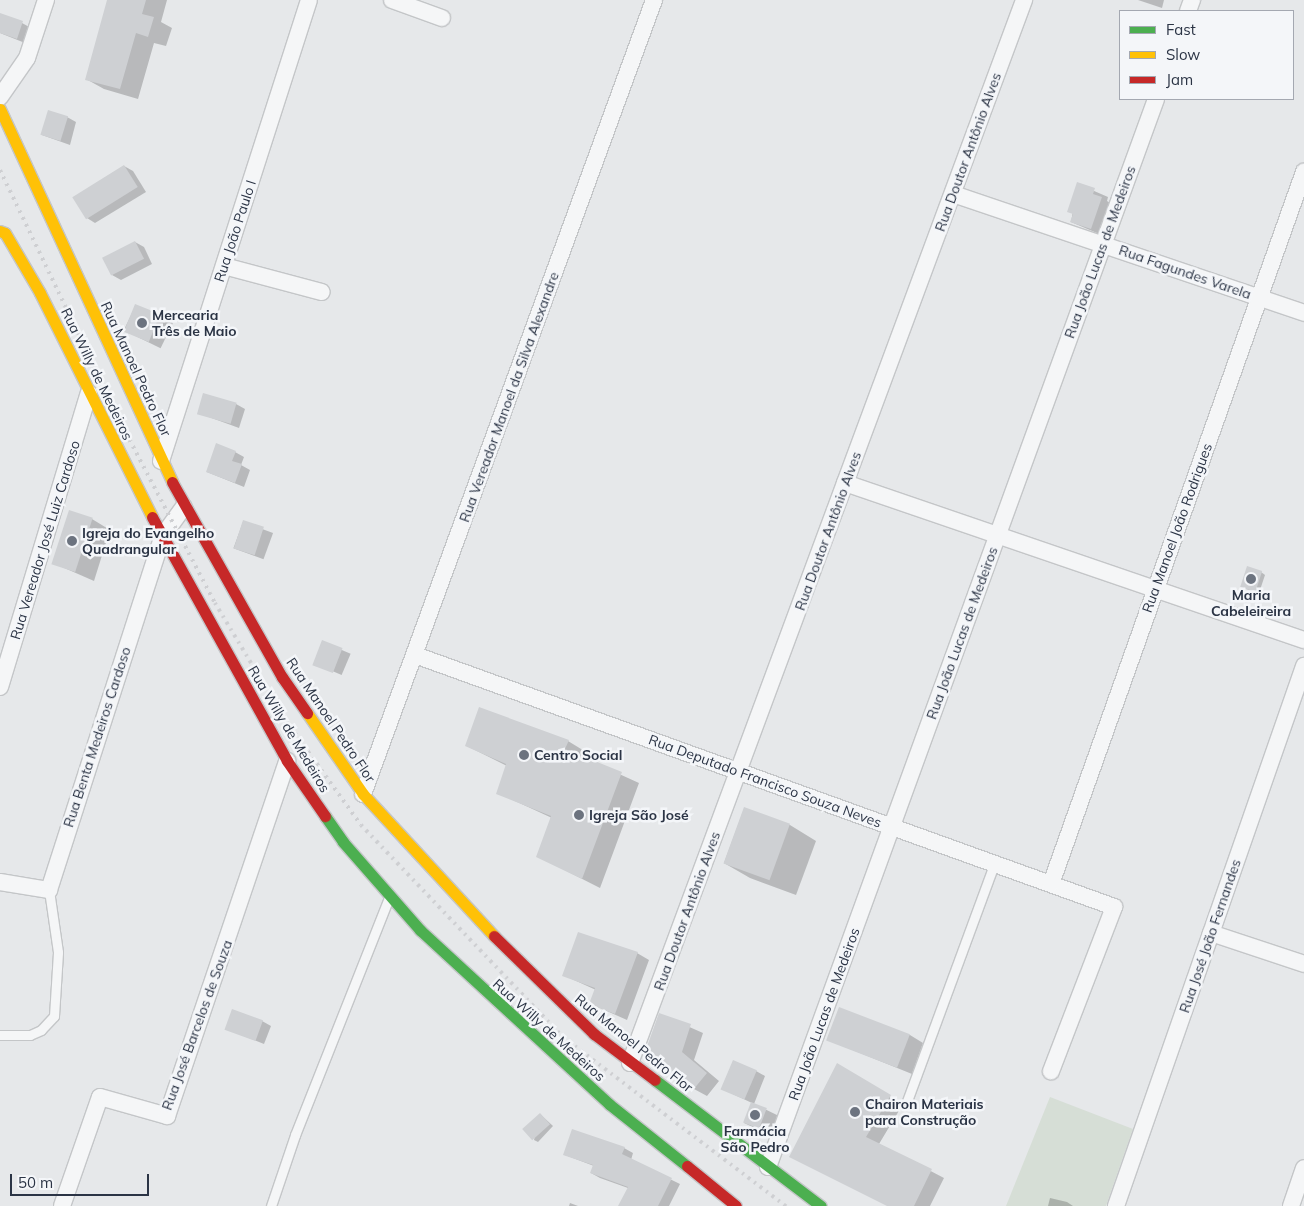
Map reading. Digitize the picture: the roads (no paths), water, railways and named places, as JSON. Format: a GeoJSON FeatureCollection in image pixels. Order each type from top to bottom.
{"type":"FeatureCollection","features":[{"type":"Feature","properties":{"kind":"main road","name":"Rua Manoel Pedro Flor"},"geometry":{"type":"LineString","coordinates":[[0,109],[161,461],[184,507],[287,685],[363,794],[417,857],[520,964],[594,1034],[821,1206]]}},
{"type":"Feature","properties":{"kind":"main road","name":"Rua Willy de Medeiros"},"geometry":{"type":"LineString","coordinates":[[3,232],[40,293],[162,537],[287,761],[343,842],[389,897],[474,982],[587,1084],[736,1206]]}},
{"type":"Feature","properties":{"kind":"street"},"geometry":{"type":"LineString","coordinates":[[0,98],[27,58],[46,0]]}},
{"type":"Feature","properties":{"kind":"street","name":"Rua João Paulo I"},"geometry":{"type":"LineString","coordinates":[[161,461],[309,0]]}},
{"type":"Feature","properties":{"kind":"street"},"geometry":{"type":"LineString","coordinates":[[392,0],[442,18]]}},
{"type":"Feature","properties":{"kind":"street","name":"Rua Vereador Manoel da Silva Alexandre"},"geometry":{"type":"LineString","coordinates":[[363,794],[654,0]]}},
{"type":"Feature","properties":{"kind":"street","name":"Rua Doutor Antônio Alves"},"geometry":{"type":"LineString","coordinates":[[630,1062],[1024,0]]}},
{"type":"Feature","properties":{"kind":"street","name":"Rua João Lucas de Medeiros"},"geometry":{"type":"LineString","coordinates":[[768,1167],[1156,100]]}},
{"type":"Feature","properties":{"kind":"street","name":"Rua Manoel João Rodrigues"},"geometry":{"type":"LineString","coordinates":[[1051,884],[1304,172]]}},
{"type":"Feature","properties":{"kind":"street","name":"Rua Fagundes Varela"},"geometry":{"type":"LineString","coordinates":[[953,194],[1304,313]]}},
{"type":"Feature","properties":{"kind":"street"},"geometry":{"type":"LineString","coordinates":[[224,266],[322,292]]}},
{"type":"Feature","properties":{"kind":"street","name":"Rua Vereador José Luiz Cardoso"},"geometry":{"type":"LineString","coordinates":[[0,687],[89,394]]}},
{"type":"Feature","properties":{"kind":"street"},"geometry":{"type":"LineString","coordinates":[[845,483],[1304,640]]}},
{"type":"Feature","properties":{"kind":"street","name":"Rua Benta Medeiros Cardoso"},"geometry":{"type":"LineString","coordinates":[[49,890],[162,537],[184,507]]}},
{"type":"Feature","properties":{"kind":"street","name":"Rua Deputado Francisco Souza Neves"},"geometry":{"type":"LineString","coordinates":[[415,655],[1114,907],[1050,1071]]}},
{"type":"Feature","properties":{"kind":"street","name":"Rua José João Fernandes"},"geometry":{"type":"LineString","coordinates":[[1116,1206],[1304,666]]}},
{"type":"Feature","properties":{"kind":"street","name":"Rua José Barcelos de Souza"},"geometry":{"type":"LineString","coordinates":[[62,1206],[100,1097],[167,1116],[287,761]]}},
{"type":"Feature","properties":{"kind":"street"},"geometry":{"type":"LineString","coordinates":[[0,882],[49,890]]}},
{"type":"Feature","properties":{"kind":"street"},"geometry":{"type":"LineString","coordinates":[[1211,933],[1304,964]]}},
{"type":"Feature","properties":{"kind":"street"},"geometry":{"type":"LineString","coordinates":[[1291,1206],[1304,1168]]}},
{"type":"Feature","properties":{"kind":"lane"},"geometry":{"type":"LineString","coordinates":[[907,1101],[994,864]]}},
{"type":"Feature","properties":{"kind":"lane"},"geometry":{"type":"LineString","coordinates":[[0,1035],[30,1035],[41,1030],[54,1016],[58,952],[49,890]]}},
{"type":"Feature","properties":{"kind":"lane"},"geometry":{"type":"LineString","coordinates":[[272,1206],[295,1134],[389,897]]}},
{"type":"Feature","properties":{"kind":"railway"},"geometry":{"type":"LineString","coordinates":[[0,170],[126,433],[215,603],[286,721],[361,825],[563,1037],[786,1206]]}},
{"type":"Feature","properties":{"kind":"place","name":"Mercearia Três de Maio"},"geometry":{"type":"Point","coordinates":[142,323]}},
{"type":"Feature","properties":{"kind":"place","name":"Igreja do Evangelho Quadrangular"},"geometry":{"type":"Point","coordinates":[72,541]}},
{"type":"Feature","properties":{"kind":"place","name":"Maria Cabeleireira"},"geometry":{"type":"Point","coordinates":[1251,579]}},
{"type":"Feature","properties":{"kind":"place","name":"Centro Social"},"geometry":{"type":"Point","coordinates":[524,755]}},
{"type":"Feature","properties":{"kind":"place","name":"Igreja São José"},"geometry":{"type":"Point","coordinates":[579,815]}},
{"type":"Feature","properties":{"kind":"place","name":"Chairon Materiais para Construção"},"geometry":{"type":"Point","coordinates":[855,1112]}},
{"type":"Feature","properties":{"kind":"place","name":"Farmácia São Pedro"},"geometry":{"type":"Point","coordinates":[755,1115]}}]}
